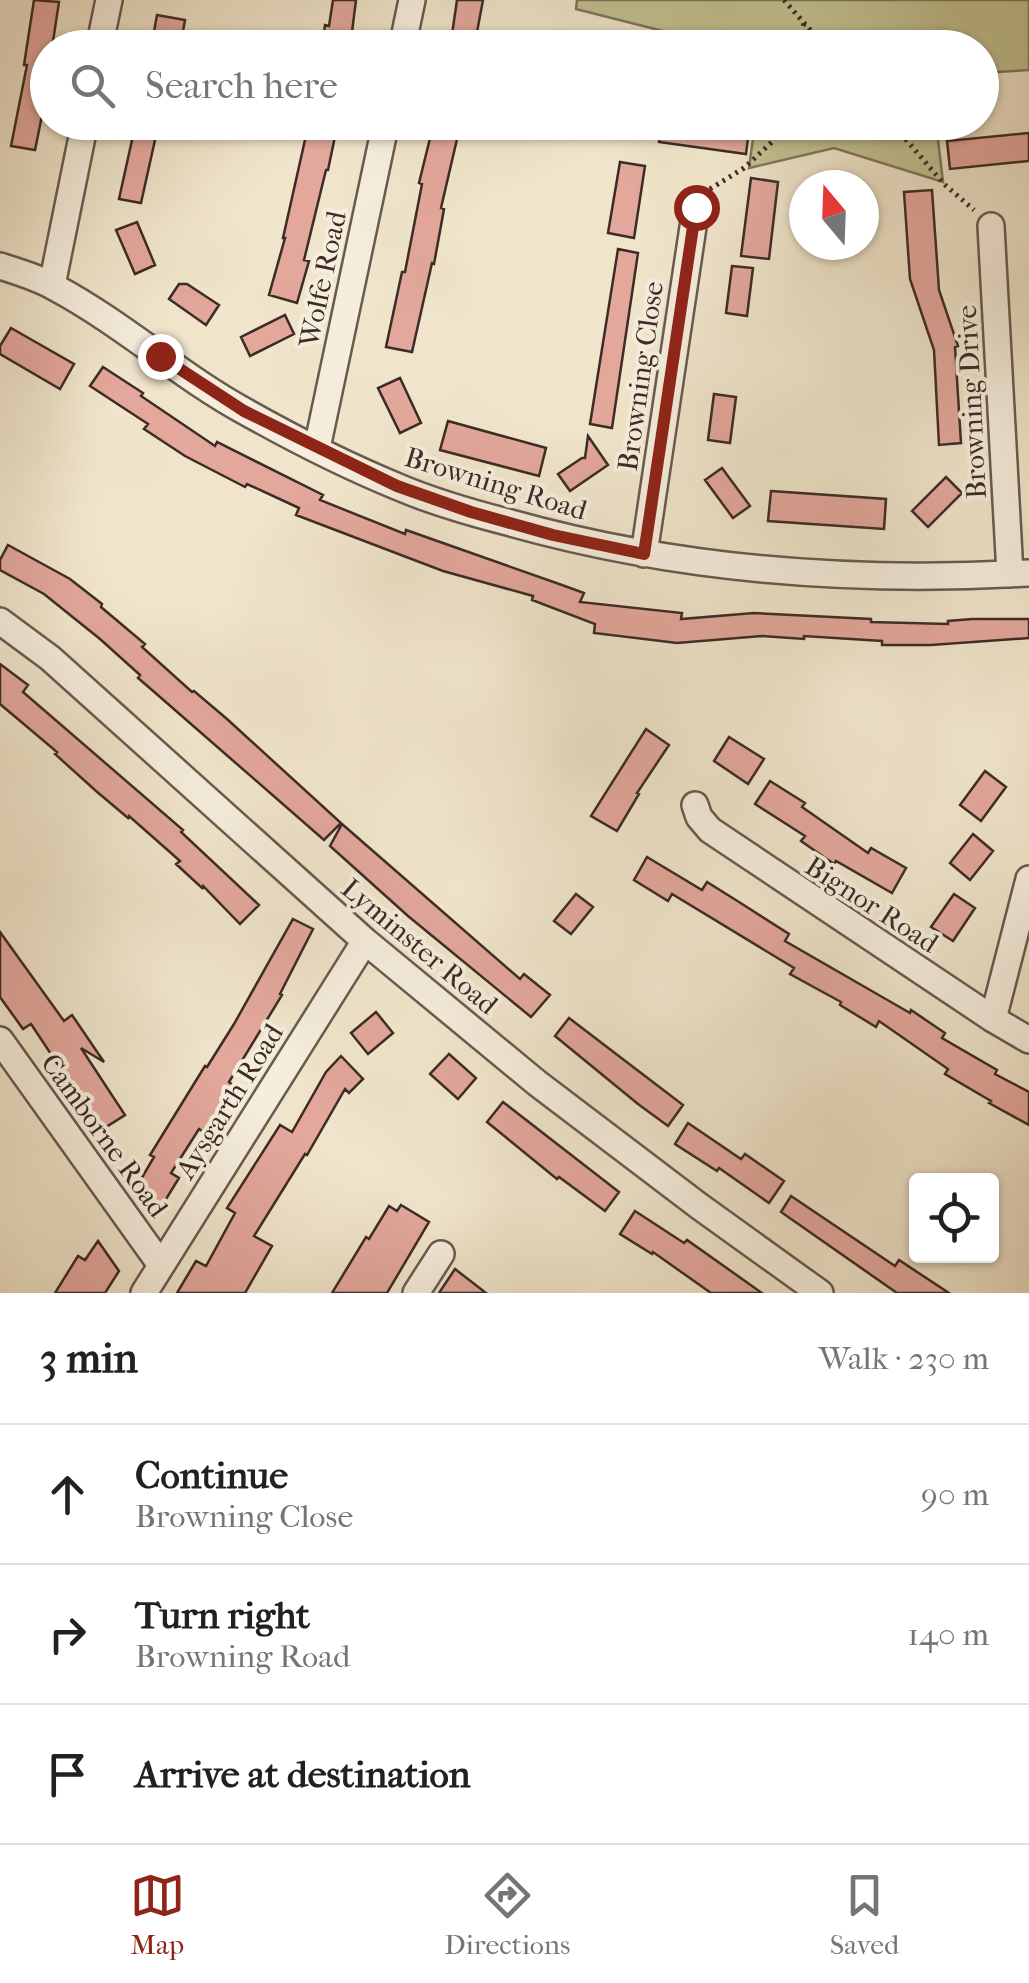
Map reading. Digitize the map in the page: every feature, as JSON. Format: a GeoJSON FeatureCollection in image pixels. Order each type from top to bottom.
{"type":"FeatureCollection","features":[{"type":"Feature","properties":{"kind":"street"},"geometry":{"type":"LineString","coordinates":[[103,30],[109,0]]}},
{"type":"Feature","properties":{"kind":"street"},"geometry":{"type":"LineString","coordinates":[[406,30],[412,0]]}},
{"type":"Feature","properties":{"kind":"street"},"geometry":{"type":"LineString","coordinates":[[52,286],[80,140]]}},
{"type":"Feature","properties":{"kind":"street","name":"Wolfe Road"},"geometry":{"type":"LineString","coordinates":[[317,448],[382,140]]}},
{"type":"Feature","properties":{"kind":"street","name":"Browning Close"},"geometry":{"type":"LineString","coordinates":[[644,554],[696,207]]}},
{"type":"Feature","properties":{"kind":"street","name":"Browning Drive"},"geometry":{"type":"LineString","coordinates":[[991,226],[1020,574]]}},
{"type":"Feature","properties":{"kind":"street","name":"Browning Road"},"geometry":{"type":"LineString","coordinates":[[0,266],[52,286],[94,310],[244,411],[397,486],[471,512],[553,535],[644,554],[826,574],[1020,574]]}},
{"type":"Feature","properties":{"kind":"street","name":"Lyminster Road"},"geometry":{"type":"LineString","coordinates":[[0,621],[50,658],[365,941],[537,1083],[820,1293]]}},
{"type":"Feature","properties":{"kind":"street","name":"Bignor Road"},"geometry":{"type":"LineString","coordinates":[[695,805],[710,830],[993,1020],[1029,1040]]}},
{"type":"Feature","properties":{"kind":"street"},"geometry":{"type":"LineString","coordinates":[[993,1020],[1029,879]]}},
{"type":"Feature","properties":{"kind":"street","name":"Aysgarth Road"},"geometry":{"type":"LineString","coordinates":[[144,1293],[365,941]]}},
{"type":"Feature","properties":{"kind":"street","name":"Camborne Road"},"geometry":{"type":"LineString","coordinates":[[0,1040],[162,1265]]}},
{"type":"Feature","properties":{"kind":"street"},"geometry":{"type":"LineString","coordinates":[[416,1293],[440,1254]]}},
{"type":"Feature","properties":{"kind":"path"},"geometry":{"type":"LineString","coordinates":[[784,0],[811,30]]}},
{"type":"Feature","properties":{"kind":"path"},"geometry":{"type":"LineString","coordinates":[[802,30],[804,22]]}},
{"type":"Feature","properties":{"kind":"path"},"geometry":{"type":"LineString","coordinates":[[696,207],[709,190],[744,168],[773,140]]}},
{"type":"Feature","properties":{"kind":"path"},"geometry":{"type":"LineString","coordinates":[[906,140],[944,184],[991,226]]}},
{"type":"Feature","properties":{"kind":"green space"},"geometry":{"type":"Polygon","coordinates":[[[577,0],[1029,0],[1029,70],[999,72],[999,30],[659,30],[576,9],[577,0]]]}},
{"type":"Feature","properties":{"kind":"green space"},"geometry":{"type":"Polygon","coordinates":[[[753,140],[938,140],[943,182],[834,148],[749,168],[753,140]]]}},
{"type":"Feature","properties":{"kind":"building"},"geometry":{"type":"Polygon","coordinates":[[[34,0],[59,2],[55,30],[30,30],[30,140],[37,140],[35,150],[11,146],[34,0]]]}},
{"type":"Feature","properties":{"kind":"building"},"geometry":{"type":"Polygon","coordinates":[[[333,0],[356,0],[352,30],[324,30],[325,25],[329,26],[333,0]]]}},
{"type":"Feature","properties":{"kind":"building"},"geometry":{"type":"Polygon","coordinates":[[[457,0],[483,0],[477,30],[453,30],[457,0]]]}},
{"type":"Feature","properties":{"kind":"building"},"geometry":{"type":"Polygon","coordinates":[[[157,15],[185,20],[183,30],[154,30],[157,15]]]}},
{"type":"Feature","properties":{"kind":"building"},"geometry":{"type":"Polygon","coordinates":[[[1029,133],[1029,161],[950,169],[947,141],[999,140],[999,136],[1029,133]]]}},
{"type":"Feature","properties":{"kind":"building"},"geometry":{"type":"Polygon","coordinates":[[[132,140],[155,140],[141,203],[119,199],[132,140]]]}},
{"type":"Feature","properties":{"kind":"building"},"geometry":{"type":"Polygon","coordinates":[[[305,140],[334,140],[297,303],[269,295],[305,140]]]}},
{"type":"Feature","properties":{"kind":"building"},"geometry":{"type":"Polygon","coordinates":[[[430,140],[457,140],[441,208],[444,209],[434,264],[412,352],[386,347],[405,272],[422,184],[419,183],[430,140]]]}},
{"type":"Feature","properties":{"kind":"building"},"geometry":{"type":"Polygon","coordinates":[[[659,140],[748,140],[746,154],[659,140]]]}},
{"type":"Feature","properties":{"kind":"building"},"geometry":{"type":"Polygon","coordinates":[[[620,162],[645,166],[634,238],[608,233],[620,162]]]}},
{"type":"Feature","properties":{"kind":"building"},"geometry":{"type":"Polygon","coordinates":[[[751,178],[778,182],[769,259],[741,256],[751,178]]]}},
{"type":"Feature","properties":{"kind":"building"},"geometry":{"type":"Polygon","coordinates":[[[932,190],[939,290],[958,346],[955,347],[961,443],[939,445],[934,350],[910,279],[904,192],[932,190]]]}},
{"type":"Feature","properties":{"kind":"building"},"geometry":{"type":"Polygon","coordinates":[[[137,222],[155,265],[135,274],[116,230],[137,222]]]}},
{"type":"Feature","properties":{"kind":"building"},"geometry":{"type":"Polygon","coordinates":[[[618,249],[638,253],[612,428],[590,424],[618,249]]]}},
{"type":"Feature","properties":{"kind":"building"},"geometry":{"type":"Polygon","coordinates":[[[732,266],[753,268],[747,316],[726,313],[732,266]]]}},
{"type":"Feature","properties":{"kind":"building"},"geometry":{"type":"Polygon","coordinates":[[[179,284],[187,284],[219,305],[206,325],[169,299],[179,284]]]}},
{"type":"Feature","properties":{"kind":"building"},"geometry":{"type":"Polygon","coordinates":[[[285,315],[294,334],[250,356],[241,337],[285,315]]]}},
{"type":"Feature","properties":{"kind":"building"},"geometry":{"type":"Polygon","coordinates":[[[11,328],[74,364],[60,389],[0,354],[0,346],[11,328]]]}},
{"type":"Feature","properties":{"kind":"building"},"geometry":{"type":"Polygon","coordinates":[[[103,367],[215,446],[217,442],[323,495],[320,500],[405,534],[406,530],[584,593],[580,602],[682,613],[681,619],[754,613],[948,624],[972,619],[1029,619],[1029,638],[882,645],[882,641],[762,636],[677,643],[594,633],[595,624],[532,600],[533,596],[443,571],[296,515],[299,508],[247,484],[245,487],[185,456],[144,429],[148,424],[90,386],[103,367]]]}},
{"type":"Feature","properties":{"kind":"building"},"geometry":{"type":"Polygon","coordinates":[[[400,378],[421,423],[400,433],[378,388],[400,378]]]}},
{"type":"Feature","properties":{"kind":"building"},"geometry":{"type":"Polygon","coordinates":[[[714,394],[736,397],[730,443],[708,440],[714,394]]]}},
{"type":"Feature","properties":{"kind":"building"},"geometry":{"type":"Polygon","coordinates":[[[448,421],[546,448],[539,476],[440,450],[448,421]]]}},
{"type":"Feature","properties":{"kind":"building"},"geometry":{"type":"Polygon","coordinates":[[[588,436],[608,465],[570,491],[558,474],[585,458],[588,436]]]}},
{"type":"Feature","properties":{"kind":"building"},"geometry":{"type":"Polygon","coordinates":[[[722,468],[750,506],[733,518],[705,480],[722,468]]]}},
{"type":"Feature","properties":{"kind":"building"},"geometry":{"type":"Polygon","coordinates":[[[946,477],[962,493],[928,527],[912,511],[946,477]]]}},
{"type":"Feature","properties":{"kind":"building"},"geometry":{"type":"Polygon","coordinates":[[[771,491],[886,499],[884,529],[768,521],[771,491]]]}},
{"type":"Feature","properties":{"kind":"building"},"geometry":{"type":"Polygon","coordinates":[[[8,545],[70,579],[102,604],[145,644],[142,647],[341,823],[324,840],[138,678],[140,675],[100,639],[44,594],[0,570],[0,560],[8,545]]]}},
{"type":"Feature","properties":{"kind":"building"},"geometry":{"type":"Polygon","coordinates":[[[0,664],[28,685],[23,692],[183,830],[259,905],[240,924],[176,864],[180,861],[0,704],[0,664]]]}},
{"type":"Feature","properties":{"kind":"building"},"geometry":{"type":"Polygon","coordinates":[[[646,729],[669,745],[617,831],[591,816],[646,729]]]}},
{"type":"Feature","properties":{"kind":"building"},"geometry":{"type":"Polygon","coordinates":[[[729,737],[764,759],[748,784],[714,761],[729,737]]]}},
{"type":"Feature","properties":{"kind":"building"},"geometry":{"type":"Polygon","coordinates":[[[985,771],[1006,787],[981,821],[960,805],[985,771]]]}},
{"type":"Feature","properties":{"kind":"building"},"geometry":{"type":"Polygon","coordinates":[[[770,781],[868,853],[871,848],[906,868],[892,893],[836,861],[834,864],[801,841],[805,836],[755,804],[770,781]]]}},
{"type":"Feature","properties":{"kind":"building"},"geometry":{"type":"Polygon","coordinates":[[[342,824],[520,979],[524,974],[550,995],[531,1017],[330,846],[342,824]]]}},
{"type":"Feature","properties":{"kind":"building"},"geometry":{"type":"Polygon","coordinates":[[[973,834],[993,851],[970,880],[950,863],[973,834]]]}},
{"type":"Feature","properties":{"kind":"building"},"geometry":{"type":"Polygon","coordinates":[[[647,857],[702,890],[707,882],[789,934],[785,941],[945,1033],[942,1038],[1029,1092],[1029,1125],[945,1074],[948,1069],[879,1021],[876,1027],[790,974],[794,968],[672,894],[668,901],[634,880],[647,857]]]}},
{"type":"Feature","properties":{"kind":"building"},"geometry":{"type":"Polygon","coordinates":[[[576,894],[593,907],[571,934],[554,921],[576,894]]]}},
{"type":"Feature","properties":{"kind":"building"},"geometry":{"type":"Polygon","coordinates":[[[954,894],[975,908],[953,941],[931,927],[954,894]]]}},
{"type":"Feature","properties":{"kind":"building"},"geometry":{"type":"Polygon","coordinates":[[[293,919],[313,929],[282,995],[229,1082],[235,1087],[204,1132],[199,1129],[171,1173],[179,1178],[160,1209],[144,1199],[148,1193],[137,1186],[154,1157],[150,1155],[234,1024],[293,919]]]}},
{"type":"Feature","properties":{"kind":"building"},"geometry":{"type":"Polygon","coordinates":[[[0,932],[64,1021],[72,1015],[104,1062],[81,1048],[125,1115],[95,1134],[84,1117],[90,1113],[31,1024],[23,1029],[0,997],[0,932]]]}},
{"type":"Feature","properties":{"kind":"building"},"geometry":{"type":"Polygon","coordinates":[[[376,1012],[393,1033],[368,1054],[351,1033],[376,1012]]]}},
{"type":"Feature","properties":{"kind":"building"},"geometry":{"type":"Polygon","coordinates":[[[569,1018],[683,1105],[668,1126],[555,1036],[569,1018]]]}},
{"type":"Feature","properties":{"kind":"building"},"geometry":{"type":"Polygon","coordinates":[[[449,1054],[476,1078],[458,1099],[430,1074],[449,1054]]]}},
{"type":"Feature","properties":{"kind":"building"},"geometry":{"type":"Polygon","coordinates":[[[341,1056],[363,1079],[349,1093],[345,1089],[254,1236],[272,1246],[245,1293],[177,1293],[196,1261],[206,1266],[235,1213],[227,1208],[280,1125],[292,1132],[326,1072],[341,1056]]]}},
{"type":"Feature","properties":{"kind":"building"},"geometry":{"type":"Polygon","coordinates":[[[503,1102],[619,1192],[605,1211],[557,1179],[487,1122],[503,1102]]]}},
{"type":"Feature","properties":{"kind":"building"},"geometry":{"type":"Polygon","coordinates":[[[688,1123],[741,1159],[745,1154],[784,1181],[769,1203],[719,1168],[717,1171],[675,1144],[688,1123]]]}},
{"type":"Feature","properties":{"kind":"building"},"geometry":{"type":"Polygon","coordinates":[[[791,1196],[895,1266],[899,1260],[949,1293],[897,1293],[781,1212],[791,1196]]]}},
{"type":"Feature","properties":{"kind":"building"},"geometry":{"type":"Polygon","coordinates":[[[401,1205],[429,1222],[387,1293],[332,1293],[389,1206],[397,1211],[401,1205]]]}},
{"type":"Feature","properties":{"kind":"building"},"geometry":{"type":"Polygon","coordinates":[[[635,1211],[684,1243],[687,1240],[762,1293],[711,1293],[620,1234],[635,1211]]]}},
{"type":"Feature","properties":{"kind":"building"},"geometry":{"type":"Polygon","coordinates":[[[98,1241],[119,1271],[105,1293],[55,1293],[78,1256],[85,1260],[98,1241]]]}},
{"type":"Feature","properties":{"kind":"building"},"geometry":{"type":"Polygon","coordinates":[[[455,1269],[486,1293],[439,1293],[455,1269]]]}},
{"type":"Feature","properties":{"kind":"route"},"geometry":{"type":"LineString","coordinates":[[160,356],[244,411],[397,486],[553,535],[644,554],[696,207]]}}]}
